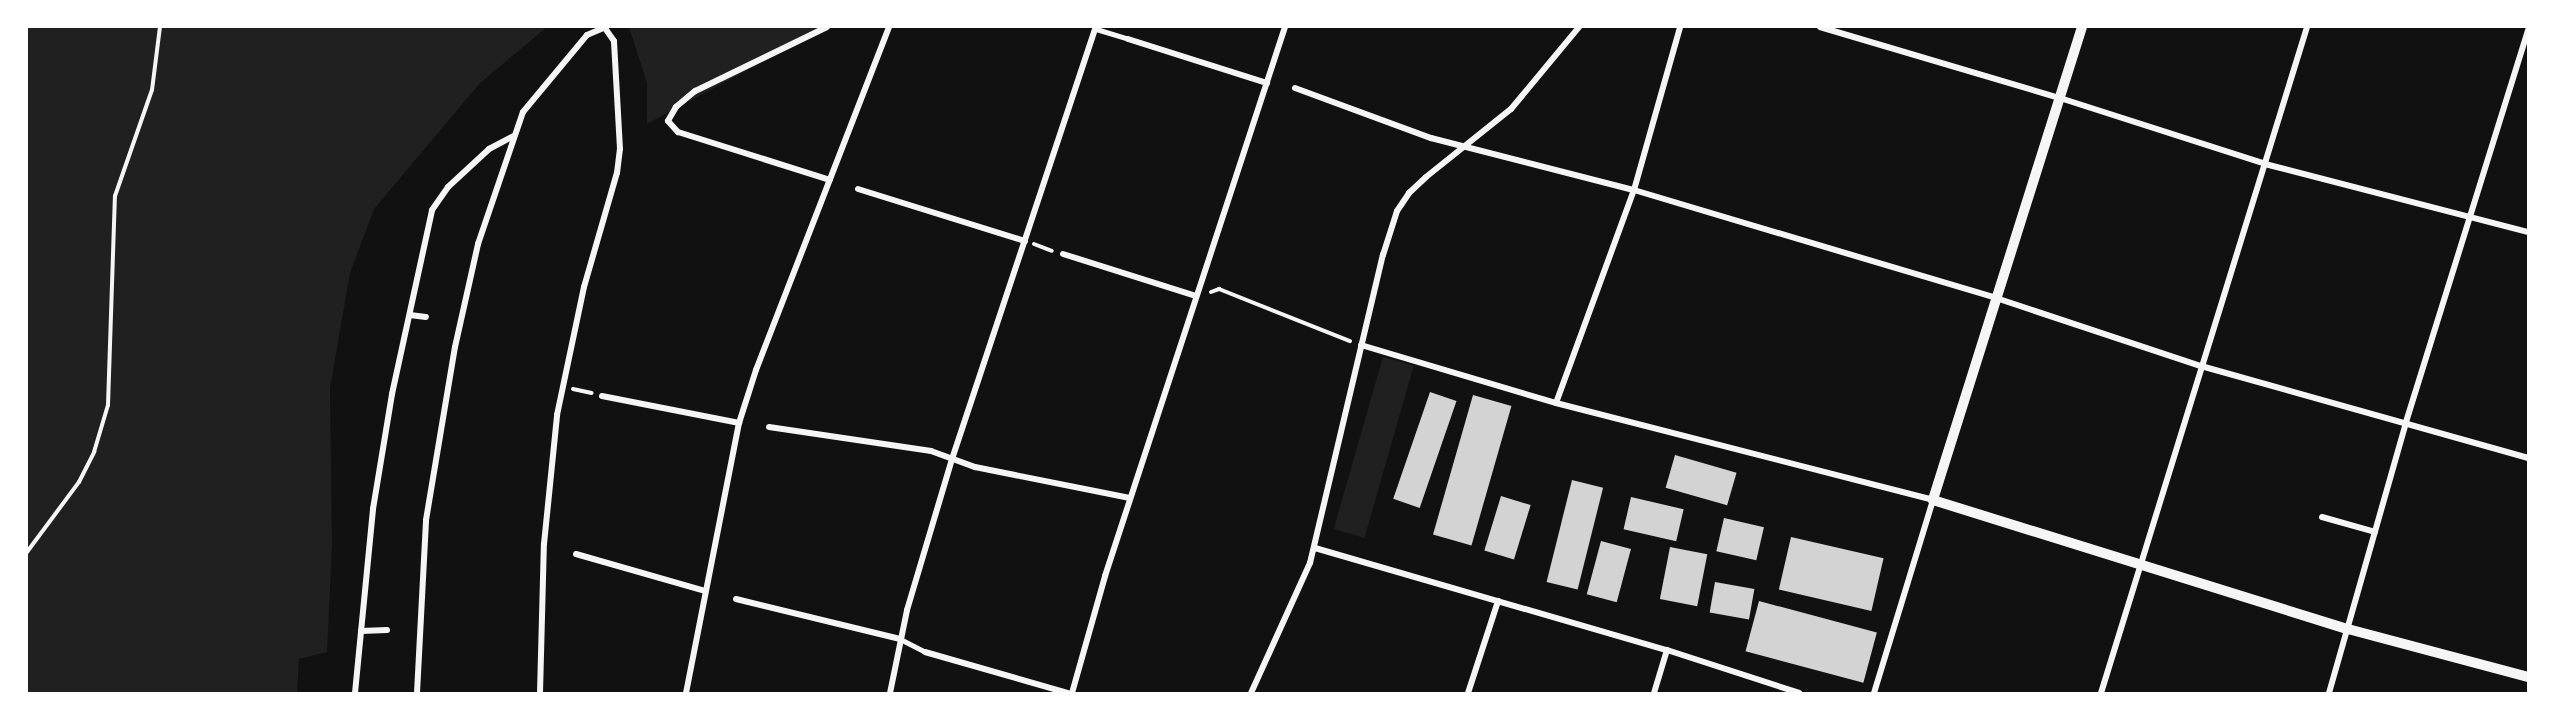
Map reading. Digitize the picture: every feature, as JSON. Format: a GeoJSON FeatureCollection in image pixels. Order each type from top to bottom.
{"type":"FeatureCollection","features":[{"type":"Feature","properties":{"kind":"street"},"geometry":{"type":"LineString","coordinates":[[826,27],[695,91],[669,117],[669,126],[830,180]]}},
{"type":"Feature","properties":{"kind":"street"},"geometry":{"type":"LineString","coordinates":[[686,693],[739,423],[756,370],[890,27]]}},
{"type":"Feature","properties":{"kind":"street"},"geometry":{"type":"LineString","coordinates":[[1072,693],[1130,498],[1285,27]]}},
{"type":"Feature","properties":{"kind":"street"},"geometry":{"type":"LineString","coordinates":[[1251,693],[1315,548],[1361,345],[1397,211],[1409,193],[1511,110],[1579,27]]}},
{"type":"Feature","properties":{"kind":"street"},"geometry":{"type":"LineString","coordinates":[[1556,403],[1634,190],[1680,27]]}},
{"type":"Feature","properties":{"kind":"street"},"geometry":{"type":"LineString","coordinates":[[1820,27],[2060,98],[2265,164],[2528,232]]}},
{"type":"Feature","properties":{"kind":"street"},"geometry":{"type":"LineString","coordinates":[[1874,693],[2082,27]]}},
{"type":"Feature","properties":{"kind":"street"},"geometry":{"type":"LineString","coordinates":[[2101,693],[2307,27]]}},
{"type":"Feature","properties":{"kind":"street"},"geometry":{"type":"LineString","coordinates":[[417,693],[426,520],[436,455],[478,244],[513,135],[523,112],[549,75],[587,35],[606,28],[614,41],[620,149],[617,173],[584,287],[562,386],[543,544],[540,693]]}},
{"type":"Feature","properties":{"kind":"street"},"geometry":{"type":"LineString","coordinates":[[890,693],[900,639],[952,459],[1096,28],[1267,83]]}},
{"type":"Feature","properties":{"kind":"street"},"geometry":{"type":"LineString","coordinates":[[2328,693],[2406,422],[2528,30]]}},
{"type":"Feature","properties":{"kind":"street"},"geometry":{"type":"LineString","coordinates":[[1295,88],[1357,113],[1466,148],[1634,190],[1996,298],[2201,366],[2528,458]]}},
{"type":"Feature","properties":{"kind":"street"},"geometry":{"type":"LineString","coordinates":[[355,693],[373,509],[392,394],[438,196],[489,149],[513,135]]}},
{"type":"Feature","properties":{"kind":"street"},"geometry":{"type":"LineString","coordinates":[[858,189],[1025,242]]}},
{"type":"Feature","properties":{"kind":"street"},"geometry":{"type":"LineString","coordinates":[[1063,254],[1196,296]]}},
{"type":"Feature","properties":{"kind":"street"},"geometry":{"type":"LineString","coordinates":[[410,315],[426,317]]}},
{"type":"Feature","properties":{"kind":"street"},"geometry":{"type":"LineString","coordinates":[[1361,345],[1556,403],[1933,500],[2140,567],[2348,629],[2528,677]]}},
{"type":"Feature","properties":{"kind":"street"},"geometry":{"type":"LineString","coordinates":[[602,396],[739,423]]}},
{"type":"Feature","properties":{"kind":"street"},"geometry":{"type":"LineString","coordinates":[[769,427],[931,451],[975,468],[1130,498]]}},
{"type":"Feature","properties":{"kind":"street"},"geometry":{"type":"LineString","coordinates":[[2322,517],[2375,532]]}},
{"type":"Feature","properties":{"kind":"street"},"geometry":{"type":"LineString","coordinates":[[1315,548],[1667,650],[1799,693]]}},
{"type":"Feature","properties":{"kind":"street"},"geometry":{"type":"LineString","coordinates":[[576,554],[705,591]]}},
{"type":"Feature","properties":{"kind":"street"},"geometry":{"type":"LineString","coordinates":[[736,599],[900,639],[925,652],[1068,693]]}},
{"type":"Feature","properties":{"kind":"street"},"geometry":{"type":"LineString","coordinates":[[1468,693],[1498,601]]}},
{"type":"Feature","properties":{"kind":"street"},"geometry":{"type":"LineString","coordinates":[[361,631],[387,630]]}},
{"type":"Feature","properties":{"kind":"street"},"geometry":{"type":"LineString","coordinates":[[1654,693],[1667,650]]}},
{"type":"Feature","properties":{"kind":"path"},"geometry":{"type":"LineString","coordinates":[[27,552],[80,482],[94,452],[108,405],[115,196],[153,90],[160,27]]}},
{"type":"Feature","properties":{"kind":"path"},"geometry":{"type":"LineString","coordinates":[[1025,242],[1063,254]]}},
{"type":"Feature","properties":{"kind":"path"},"geometry":{"type":"LineString","coordinates":[[1196,296],[1219,289],[1361,345]]}},
{"type":"Feature","properties":{"kind":"path"},"geometry":{"type":"LineString","coordinates":[[562,386],[602,396]]}},
{"type":"Feature","properties":{"kind":"shaded area"},"geometry":{"type":"Polygon","coordinates":[[[27,27],[547,27],[480,83],[374,209],[350,273],[330,388],[332,545],[327,652],[299,659],[297,693],[27,693],[27,27]]]}},
{"type":"Feature","properties":{"kind":"shaded area"},"geometry":{"type":"Polygon","coordinates":[[[629,27],[827,27],[647,124],[647,83],[629,27]]]}},
{"type":"Feature","properties":{"kind":"shaded area"},"geometry":{"type":"Polygon","coordinates":[[[1383,357],[1414,366],[1364,538],[1334,529],[1383,357]]]}},
{"type":"Feature","properties":{"kind":"building"},"geometry":{"type":"Polygon","coordinates":[[[1430,392],[1456,401],[1420,508],[1393,499],[1430,392]]]}},
{"type":"Feature","properties":{"kind":"building"},"geometry":{"type":"Polygon","coordinates":[[[1473,395],[1511,406],[1471,545],[1433,534],[1473,395]]]}},
{"type":"Feature","properties":{"kind":"building"},"geometry":{"type":"Polygon","coordinates":[[[1675,455],[1737,473],[1727,505],[1666,488],[1675,455]]]}},
{"type":"Feature","properties":{"kind":"building"},"geometry":{"type":"Polygon","coordinates":[[[1572,480],[1603,488],[1578,590],[1547,582],[1572,480]]]}},
{"type":"Feature","properties":{"kind":"building"},"geometry":{"type":"Polygon","coordinates":[[[1501,496],[1531,505],[1514,560],[1484,551],[1501,496]]]}},
{"type":"Feature","properties":{"kind":"building"},"geometry":{"type":"Polygon","coordinates":[[[1631,497],[1684,509],[1676,541],[1624,529],[1631,497]]]}},
{"type":"Feature","properties":{"kind":"building"},"geometry":{"type":"Polygon","coordinates":[[[1724,518],[1764,527],[1756,560],[1716,551],[1724,518]]]}},
{"type":"Feature","properties":{"kind":"building"},"geometry":{"type":"Polygon","coordinates":[[[1791,537],[1884,558],[1871,611],[1779,590],[1791,537]]]}},
{"type":"Feature","properties":{"kind":"building"},"geometry":{"type":"Polygon","coordinates":[[[1601,541],[1631,549],[1617,602],[1587,594],[1601,541]]]}},
{"type":"Feature","properties":{"kind":"building"},"geometry":{"type":"Polygon","coordinates":[[[1670,547],[1707,554],[1697,606],[1660,599],[1670,547]]]}},
{"type":"Feature","properties":{"kind":"building"},"geometry":{"type":"Polygon","coordinates":[[[1715,582],[1754,589],[1749,619],[1710,613],[1715,582]]]}},
{"type":"Feature","properties":{"kind":"building"},"geometry":{"type":"Polygon","coordinates":[[[1759,601],[1877,633],[1863,683],[1746,651],[1759,601]]]}}]}
